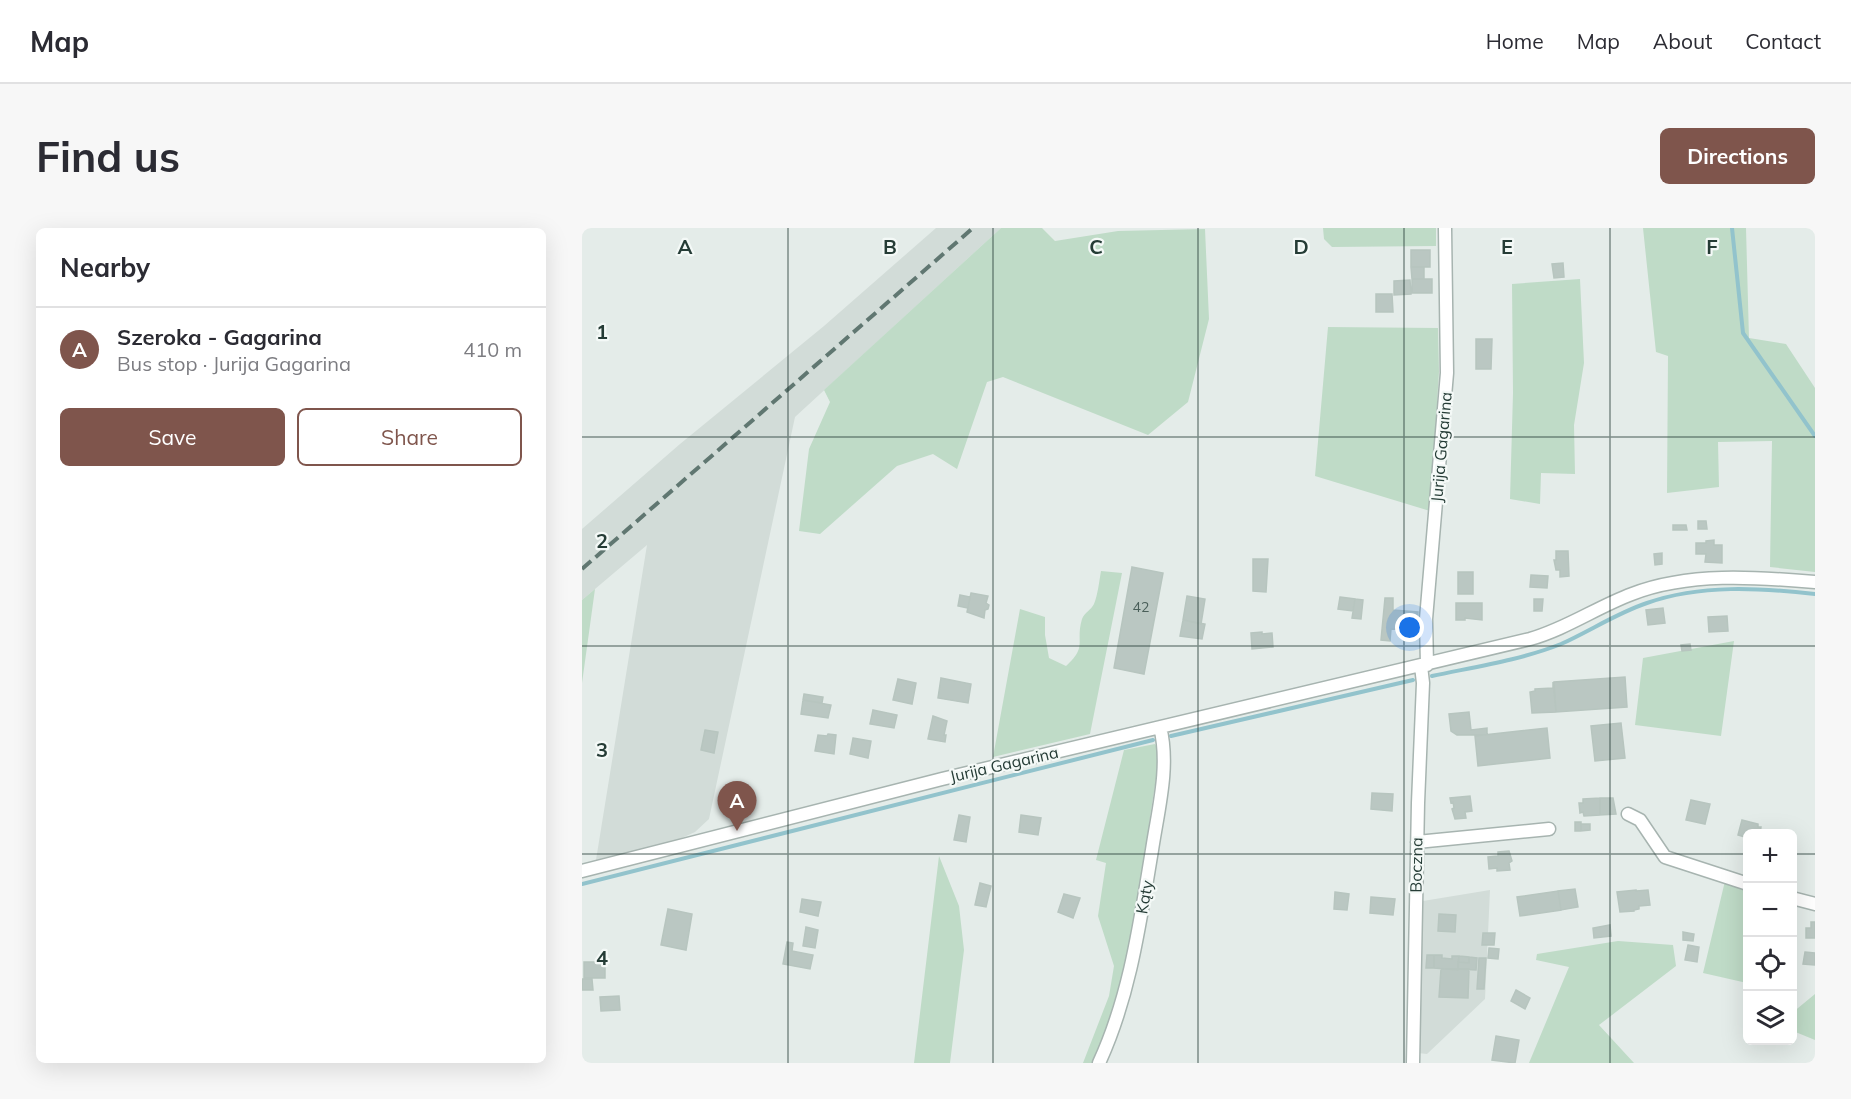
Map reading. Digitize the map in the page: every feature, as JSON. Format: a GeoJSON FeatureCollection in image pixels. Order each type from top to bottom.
{"type":"FeatureCollection","features":[{"type":"Feature","properties":{"kind":"street","name":"Jurija Gagarina"},"geometry":{"type":"LineString","coordinates":[[1424,666],[1447,373],[1445,228]]}},
{"type":"Feature","properties":{"kind":"street","name":"Jurija Gagarina"},"geometry":{"type":"LineString","coordinates":[[582,871],[942,779],[1548,635],[1635,592],[1720,577],[1815,582]]}},
{"type":"Feature","properties":{"kind":"street","name":"Boczna"},"geometry":{"type":"LineString","coordinates":[[1413,1063],[1417,842],[1424,666]]}},
{"type":"Feature","properties":{"kind":"street","name":"Kąty"},"geometry":{"type":"LineString","coordinates":[[1099,1063],[1126,990],[1143,909],[1165,747],[1160,727]]}},
{"type":"Feature","properties":{"kind":"street"},"geometry":{"type":"LineString","coordinates":[[1628,814],[1640,820],[1665,857],[1745,883]]}},
{"type":"Feature","properties":{"kind":"street"},"geometry":{"type":"LineString","coordinates":[[1417,842],[1549,829]]}},
{"type":"Feature","properties":{"kind":"street"},"geometry":{"type":"LineString","coordinates":[[1797,899],[1815,904]]}},
{"type":"Feature","properties":{"kind":"shaded area"},"geometry":{"type":"Polygon","coordinates":[[[936,228],[1001,228],[795,417],[709,819],[695,832],[675,841],[596,860],[647,545],[582,600],[582,529],[680,444],[824,326],[936,228]]]}},
{"type":"Feature","properties":{"kind":"shaded area"},"geometry":{"type":"Polygon","coordinates":[[[1490,890],[1485,999],[1427,1054],[1418,1053],[1423,901],[1490,890]]]}},
{"type":"Feature","properties":{"kind":"green space"},"geometry":{"type":"Polygon","coordinates":[[[1001,228],[1042,228],[1055,241],[1118,231],[1205,229],[1209,319],[1188,402],[1148,435],[1003,377],[987,382],[957,469],[933,454],[897,466],[820,534],[799,531],[809,449],[830,402],[824,390],[1001,228]]]}},
{"type":"Feature","properties":{"kind":"green space"},"geometry":{"type":"Polygon","coordinates":[[[1323,228],[1436,228],[1436,246],[1332,247],[1324,239],[1323,228]]]}},
{"type":"Feature","properties":{"kind":"green space"},"geometry":{"type":"Polygon","coordinates":[[[1643,228],[1746,228],[1749,338],[1786,344],[1815,388],[1815,572],[1770,567],[1772,441],[1718,442],[1719,487],[1667,493],[1668,356],[1656,352],[1643,228]]]}},
{"type":"Feature","properties":{"kind":"green space"},"geometry":{"type":"Polygon","coordinates":[[[1580,279],[1584,363],[1574,425],[1575,474],[1541,473],[1540,504],[1510,499],[1513,393],[1512,284],[1580,279]]]}},
{"type":"Feature","properties":{"kind":"green space"},"geometry":{"type":"Polygon","coordinates":[[[1328,327],[1438,328],[1439,372],[1430,511],[1315,476],[1328,327]]]}},
{"type":"Feature","properties":{"kind":"green space"},"geometry":{"type":"Polygon","coordinates":[[[1101,571],[1122,573],[1090,734],[993,757],[1020,609],[1045,617],[1049,658],[1066,666],[1079,649],[1082,619],[1094,604],[1101,571]]]}},
{"type":"Feature","properties":{"kind":"green space"},"geometry":{"type":"Polygon","coordinates":[[[595,589],[582,683],[582,600],[595,589]]]}},
{"type":"Feature","properties":{"kind":"green space"},"geometry":{"type":"Polygon","coordinates":[[[1734,641],[1721,736],[1635,725],[1643,658],[1734,641]]]}},
{"type":"Feature","properties":{"kind":"green space"},"geometry":{"type":"Polygon","coordinates":[[[1155,744],[1160,753],[1143,883],[1119,1002],[1095,1063],[1083,1063],[1109,996],[1114,966],[1098,916],[1106,863],[1096,860],[1124,750],[1155,744]]]}},
{"type":"Feature","properties":{"kind":"green space"},"geometry":{"type":"Polygon","coordinates":[[[939,856],[959,906],[964,950],[950,1063],[914,1063],[939,856]]]}},
{"type":"Feature","properties":{"kind":"green space"},"geometry":{"type":"Polygon","coordinates":[[[1725,881],[1743,886],[1743,982],[1703,973],[1725,881]]]}},
{"type":"Feature","properties":{"kind":"green space"},"geometry":{"type":"Polygon","coordinates":[[[1618,941],[1673,945],[1676,966],[1599,1025],[1634,1063],[1529,1063],[1569,967],[1536,960],[1537,954],[1618,941]]]}},
{"type":"Feature","properties":{"kind":"green space"},"geometry":{"type":"Polygon","coordinates":[[[1815,994],[1815,1040],[1797,1033],[1797,1009],[1815,994]]]}},
{"type":"Feature","properties":{"kind":"building"},"geometry":{"type":"Polygon","coordinates":[[[1411,250],[1430,250],[1430,267],[1411,267],[1411,250]]]}},
{"type":"Feature","properties":{"kind":"building"},"geometry":{"type":"Polygon","coordinates":[[[1563,263],[1564,277],[1554,278],[1552,264],[1563,263]]]}},
{"type":"Feature","properties":{"kind":"building"},"geometry":{"type":"Polygon","coordinates":[[[1411,267],[1424,267],[1424,279],[1412,279],[1411,267]]]}},
{"type":"Feature","properties":{"kind":"building"},"geometry":{"type":"Polygon","coordinates":[[[1412,279],[1432,279],[1432,293],[1412,293],[1412,279]]]}},
{"type":"Feature","properties":{"kind":"building"},"geometry":{"type":"Polygon","coordinates":[[[1410,280],[1411,294],[1394,295],[1394,281],[1410,280]]]}},
{"type":"Feature","properties":{"kind":"building"},"geometry":{"type":"Polygon","coordinates":[[[1376,294],[1392,294],[1393,312],[1376,312],[1376,294]]]}},
{"type":"Feature","properties":{"kind":"building"},"geometry":{"type":"Polygon","coordinates":[[[1476,339],[1492,339],[1491,369],[1476,369],[1476,339]]]}},
{"type":"Feature","properties":{"kind":"building"},"geometry":{"type":"Polygon","coordinates":[[[1698,521],[1706,521],[1707,529],[1698,529],[1698,521]]]}},
{"type":"Feature","properties":{"kind":"building"},"geometry":{"type":"Polygon","coordinates":[[[1673,525],[1686,525],[1687,530],[1673,530],[1673,525]]]}},
{"type":"Feature","properties":{"kind":"building"},"geometry":{"type":"Polygon","coordinates":[[[1714,540],[1714,545],[1722,545],[1722,563],[1705,562],[1706,554],[1696,554],[1696,543],[1714,540]]]}},
{"type":"Feature","properties":{"kind":"building"},"geometry":{"type":"Polygon","coordinates":[[[1556,551],[1568,551],[1569,576],[1560,577],[1560,570],[1556,570],[1554,560],[1556,560],[1556,551]]]}},
{"type":"Feature","properties":{"kind":"building"},"geometry":{"type":"Polygon","coordinates":[[[1662,553],[1662,564],[1655,565],[1654,554],[1662,553]]]}},
{"type":"Feature","properties":{"kind":"building"},"geometry":{"type":"Polygon","coordinates":[[[1253,559],[1268,559],[1266,592],[1253,591],[1253,559]]]}},
{"type":"Feature","properties":{"kind":"building"},"geometry":{"type":"Polygon","coordinates":[[[1132,567],[1163,573],[1144,674],[1114,668],[1132,567]]]}},
{"type":"Feature","properties":{"kind":"building"},"geometry":{"type":"Polygon","coordinates":[[[1458,572],[1473,572],[1473,594],[1458,594],[1458,572]]]}},
{"type":"Feature","properties":{"kind":"building"},"geometry":{"type":"Polygon","coordinates":[[[1531,575],[1548,576],[1547,588],[1530,587],[1531,575]]]}},
{"type":"Feature","properties":{"kind":"building"},"geometry":{"type":"Polygon","coordinates":[[[971,593],[988,596],[986,603],[989,605],[985,610],[984,618],[967,612],[971,593]]]}},
{"type":"Feature","properties":{"kind":"building"},"geometry":{"type":"Polygon","coordinates":[[[960,595],[970,597],[968,608],[958,606],[960,595]]]}},
{"type":"Feature","properties":{"kind":"building"},"geometry":{"type":"Polygon","coordinates":[[[1187,596],[1205,599],[1201,624],[1183,620],[1187,596]]]}},
{"type":"Feature","properties":{"kind":"building"},"geometry":{"type":"Polygon","coordinates":[[[1340,597],[1355,599],[1353,611],[1338,609],[1340,597]]]}},
{"type":"Feature","properties":{"kind":"building"},"geometry":{"type":"Polygon","coordinates":[[[1385,598],[1393,598],[1393,610],[1418,612],[1417,624],[1411,623],[1410,630],[1391,629],[1390,641],[1381,640],[1385,598]]]}},
{"type":"Feature","properties":{"kind":"building"},"geometry":{"type":"Polygon","coordinates":[[[1355,599],[1363,600],[1361,619],[1352,618],[1355,599]]]}},
{"type":"Feature","properties":{"kind":"building"},"geometry":{"type":"Polygon","coordinates":[[[1534,599],[1543,599],[1542,611],[1534,611],[1534,599]]]}},
{"type":"Feature","properties":{"kind":"building"},"geometry":{"type":"Polygon","coordinates":[[[1456,603],[1482,603],[1482,620],[1465,618],[1465,620],[1456,620],[1456,603]]]}},
{"type":"Feature","properties":{"kind":"building"},"geometry":{"type":"Polygon","coordinates":[[[1663,608],[1665,623],[1648,625],[1646,610],[1663,608]]]}},
{"type":"Feature","properties":{"kind":"building"},"geometry":{"type":"Polygon","coordinates":[[[1727,616],[1728,631],[1709,632],[1708,617],[1727,616]]]}},
{"type":"Feature","properties":{"kind":"building"},"geometry":{"type":"Polygon","coordinates":[[[1183,620],[1205,624],[1202,639],[1180,636],[1183,620]]]}},
{"type":"Feature","properties":{"kind":"building"},"geometry":{"type":"Polygon","coordinates":[[[1262,632],[1262,634],[1272,633],[1273,647],[1252,649],[1251,633],[1262,632]]]}},
{"type":"Feature","properties":{"kind":"building"},"geometry":{"type":"Polygon","coordinates":[[[1690,644],[1691,650],[1682,651],[1681,645],[1690,644]]]}},
{"type":"Feature","properties":{"kind":"building"},"geometry":{"type":"Polygon","coordinates":[[[1625,677],[1627,707],[1556,712],[1554,682],[1625,677]]]}},
{"type":"Feature","properties":{"kind":"building"},"geometry":{"type":"Polygon","coordinates":[[[941,678],[971,684],[968,703],[938,698],[941,678]]]}},
{"type":"Feature","properties":{"kind":"building"},"geometry":{"type":"Polygon","coordinates":[[[898,679],[916,683],[912,704],[893,700],[898,679]]]}},
{"type":"Feature","properties":{"kind":"building"},"geometry":{"type":"Polygon","coordinates":[[[1553,682],[1556,712],[1532,713],[1530,692],[1535,689],[1553,688],[1553,682]]]}},
{"type":"Feature","properties":{"kind":"building"},"geometry":{"type":"Polygon","coordinates":[[[804,694],[823,697],[822,703],[803,700],[804,694]]]}},
{"type":"Feature","properties":{"kind":"building"},"geometry":{"type":"Polygon","coordinates":[[[803,700],[831,705],[828,718],[801,714],[803,700]]]}},
{"type":"Feature","properties":{"kind":"building"},"geometry":{"type":"Polygon","coordinates":[[[873,710],[897,715],[894,728],[870,724],[873,710]]]}},
{"type":"Feature","properties":{"kind":"building"},"geometry":{"type":"Polygon","coordinates":[[[1469,712],[1471,730],[1487,728],[1487,735],[1457,735],[1451,731],[1449,714],[1469,712]]]}},
{"type":"Feature","properties":{"kind":"building"},"geometry":{"type":"Polygon","coordinates":[[[933,716],[947,721],[945,742],[928,739],[933,716]]]}},
{"type":"Feature","properties":{"kind":"building"},"geometry":{"type":"Polygon","coordinates":[[[1621,723],[1625,758],[1595,761],[1591,726],[1621,723]]]}},
{"type":"Feature","properties":{"kind":"building"},"geometry":{"type":"Polygon","coordinates":[[[1547,728],[1550,758],[1478,766],[1475,736],[1547,728]]]}},
{"type":"Feature","properties":{"kind":"building"},"geometry":{"type":"Polygon","coordinates":[[[705,730],[718,732],[714,753],[701,750],[705,730]]]}},
{"type":"Feature","properties":{"kind":"building"},"geometry":{"type":"Polygon","coordinates":[[[828,734],[836,735],[834,754],[815,751],[818,735],[827,736],[828,734]]]}},
{"type":"Feature","properties":{"kind":"building"},"geometry":{"type":"Polygon","coordinates":[[[853,738],[871,741],[868,758],[850,754],[853,738]]]}},
{"type":"Feature","properties":{"kind":"building"},"geometry":{"type":"Polygon","coordinates":[[[1372,793],[1393,794],[1392,811],[1371,809],[1372,793]]]}},
{"type":"Feature","properties":{"kind":"building"},"geometry":{"type":"Polygon","coordinates":[[[1470,796],[1472,811],[1465,812],[1466,818],[1455,819],[1452,809],[1454,808],[1453,802],[1451,803],[1450,798],[1470,796]]]}},
{"type":"Feature","properties":{"kind":"building"},"geometry":{"type":"Polygon","coordinates":[[[1600,798],[1600,815],[1584,816],[1583,812],[1580,813],[1579,803],[1583,803],[1583,799],[1600,798]]]}},
{"type":"Feature","properties":{"kind":"building"},"geometry":{"type":"Polygon","coordinates":[[[1600,798],[1613,798],[1616,814],[1600,815],[1600,798]]]}},
{"type":"Feature","properties":{"kind":"building"},"geometry":{"type":"Polygon","coordinates":[[[1691,800],[1710,804],[1705,824],[1686,820],[1691,800]]]}},
{"type":"Feature","properties":{"kind":"building"},"geometry":{"type":"Polygon","coordinates":[[[959,815],[970,817],[966,842],[954,840],[959,815]]]}},
{"type":"Feature","properties":{"kind":"building"},"geometry":{"type":"Polygon","coordinates":[[[1021,815],[1041,818],[1038,835],[1019,832],[1021,815]]]}},
{"type":"Feature","properties":{"kind":"building"},"geometry":{"type":"Polygon","coordinates":[[[1742,820],[1761,827],[1761,829],[1743,829],[1743,836],[1738,835],[1742,820]]]}},
{"type":"Feature","properties":{"kind":"building"},"geometry":{"type":"Polygon","coordinates":[[[1575,822],[1581,822],[1581,831],[1575,831],[1575,822]]]}},
{"type":"Feature","properties":{"kind":"building"},"geometry":{"type":"Polygon","coordinates":[[[1581,824],[1590,824],[1590,830],[1581,831],[1581,824]]]}},
{"type":"Feature","properties":{"kind":"building"},"geometry":{"type":"Polygon","coordinates":[[[1509,851],[1512,861],[1509,863],[1510,870],[1489,869],[1488,857],[1498,856],[1498,852],[1509,851]]]}},
{"type":"Feature","properties":{"kind":"building"},"geometry":{"type":"Polygon","coordinates":[[[980,883],[991,886],[986,907],[975,905],[980,883]]]}},
{"type":"Feature","properties":{"kind":"building"},"geometry":{"type":"Polygon","coordinates":[[[1575,889],[1578,907],[1561,910],[1558,891],[1575,889]]]}},
{"type":"Feature","properties":{"kind":"building"},"geometry":{"type":"Polygon","coordinates":[[[1648,890],[1650,905],[1639,906],[1639,909],[1634,911],[1620,912],[1617,892],[1648,890]]]}},
{"type":"Feature","properties":{"kind":"building"},"geometry":{"type":"Polygon","coordinates":[[[1558,891],[1561,910],[1520,916],[1517,897],[1558,891]]]}},
{"type":"Feature","properties":{"kind":"building"},"geometry":{"type":"Polygon","coordinates":[[[1335,892],[1349,894],[1347,910],[1334,909],[1335,892]]]}},
{"type":"Feature","properties":{"kind":"building"},"geometry":{"type":"Polygon","coordinates":[[[1064,894],[1080,898],[1073,918],[1058,912],[1064,894]]]}},
{"type":"Feature","properties":{"kind":"building"},"geometry":{"type":"Polygon","coordinates":[[[1371,897],[1395,899],[1393,915],[1370,913],[1371,897]]]}},
{"type":"Feature","properties":{"kind":"building"},"geometry":{"type":"Polygon","coordinates":[[[802,899],[821,902],[818,916],[800,912],[802,899]]]}},
{"type":"Feature","properties":{"kind":"building"},"geometry":{"type":"Polygon","coordinates":[[[668,909],[692,914],[686,950],[661,945],[668,909]]]}},
{"type":"Feature","properties":{"kind":"building"},"geometry":{"type":"Polygon","coordinates":[[[1439,914],[1456,915],[1455,932],[1438,931],[1439,914]]]}},
{"type":"Feature","properties":{"kind":"building"},"geometry":{"type":"Polygon","coordinates":[[[1811,922],[1815,922],[1815,938],[1806,938],[1806,928],[1811,928],[1811,922]]]}},
{"type":"Feature","properties":{"kind":"building"},"geometry":{"type":"Polygon","coordinates":[[[1610,925],[1611,936],[1594,938],[1593,928],[1610,925]]]}},
{"type":"Feature","properties":{"kind":"building"},"geometry":{"type":"Polygon","coordinates":[[[806,927],[818,930],[815,948],[803,946],[806,927]]]}},
{"type":"Feature","properties":{"kind":"building"},"geometry":{"type":"Polygon","coordinates":[[[1683,932],[1694,934],[1693,941],[1683,940],[1683,932]]]}},
{"type":"Feature","properties":{"kind":"building"},"geometry":{"type":"Polygon","coordinates":[[[1483,933],[1495,933],[1494,945],[1482,945],[1483,933]]]}},
{"type":"Feature","properties":{"kind":"building"},"geometry":{"type":"Polygon","coordinates":[[[787,942],[793,943],[792,951],[813,955],[810,969],[783,964],[787,942]]]}},
{"type":"Feature","properties":{"kind":"building"},"geometry":{"type":"Polygon","coordinates":[[[1688,945],[1699,947],[1697,962],[1685,960],[1688,945]]]}},
{"type":"Feature","properties":{"kind":"building"},"geometry":{"type":"Polygon","coordinates":[[[1489,948],[1499,949],[1498,959],[1488,958],[1489,948]]]}},
{"type":"Feature","properties":{"kind":"building"},"geometry":{"type":"Polygon","coordinates":[[[1805,952],[1815,953],[1815,965],[1803,964],[1805,952]]]}},
{"type":"Feature","properties":{"kind":"building"},"geometry":{"type":"Polygon","coordinates":[[[1427,955],[1434,955],[1434,968],[1426,968],[1427,955]]]}},
{"type":"Feature","properties":{"kind":"building"},"geometry":{"type":"Polygon","coordinates":[[[1434,955],[1452,959],[1452,956],[1459,956],[1458,970],[1434,968],[1434,955]]]}},
{"type":"Feature","properties":{"kind":"building"},"geometry":{"type":"Polygon","coordinates":[[[1459,956],[1469,957],[1469,963],[1458,962],[1459,956]]]}},
{"type":"Feature","properties":{"kind":"building"},"geometry":{"type":"Polygon","coordinates":[[[1469,957],[1477,958],[1476,970],[1458,969],[1458,962],[1469,963],[1469,957]]]}},
{"type":"Feature","properties":{"kind":"building"},"geometry":{"type":"Polygon","coordinates":[[[1479,958],[1486,958],[1484,989],[1477,989],[1479,958]]]}},
{"type":"Feature","properties":{"kind":"building"},"geometry":{"type":"Polygon","coordinates":[[[584,962],[605,964],[605,978],[584,978],[584,962]]]}},
{"type":"Feature","properties":{"kind":"building"},"geometry":{"type":"Polygon","coordinates":[[[1441,969],[1469,969],[1468,998],[1439,997],[1441,969]]]}},
{"type":"Feature","properties":{"kind":"building"},"geometry":{"type":"Polygon","coordinates":[[[582,979],[592,979],[593,990],[582,990],[582,979]]]}},
{"type":"Feature","properties":{"kind":"building"},"geometry":{"type":"Polygon","coordinates":[[[1516,990],[1530,998],[1525,1009],[1511,1001],[1516,990]]]}},
{"type":"Feature","properties":{"kind":"building"},"geometry":{"type":"Polygon","coordinates":[[[619,996],[620,1010],[601,1011],[600,997],[619,996]]]}},
{"type":"Feature","properties":{"kind":"building"},"geometry":{"type":"Polygon","coordinates":[[[1496,1036],[1519,1040],[1515,1063],[1492,1060],[1496,1036]]]}},
{"type":"Feature","properties":{"kind":"waterway"},"geometry":{"type":"LineString","coordinates":[[1732,228],[1743,333],[1815,436]]}},
{"type":"Feature","properties":{"kind":"waterway"},"geometry":{"type":"LineString","coordinates":[[1432,676],[1546,650],[1625,612],[1667,597],[1731,589],[1815,594]]}},
{"type":"Feature","properties":{"kind":"waterway"},"geometry":{"type":"LineString","coordinates":[[1171,736],[1413,680]]}},
{"type":"Feature","properties":{"kind":"waterway"},"geometry":{"type":"LineString","coordinates":[[582,884],[1153,740]]}},
{"type":"Feature","properties":{"kind":"railway"},"geometry":{"type":"LineString","coordinates":[[582,569],[973,228]]}},
{"type":"Feature","properties":{"kind":"place","name":"Szeroka - Gagarina"},"geometry":{"type":"Point","coordinates":[737,831]}}]}
